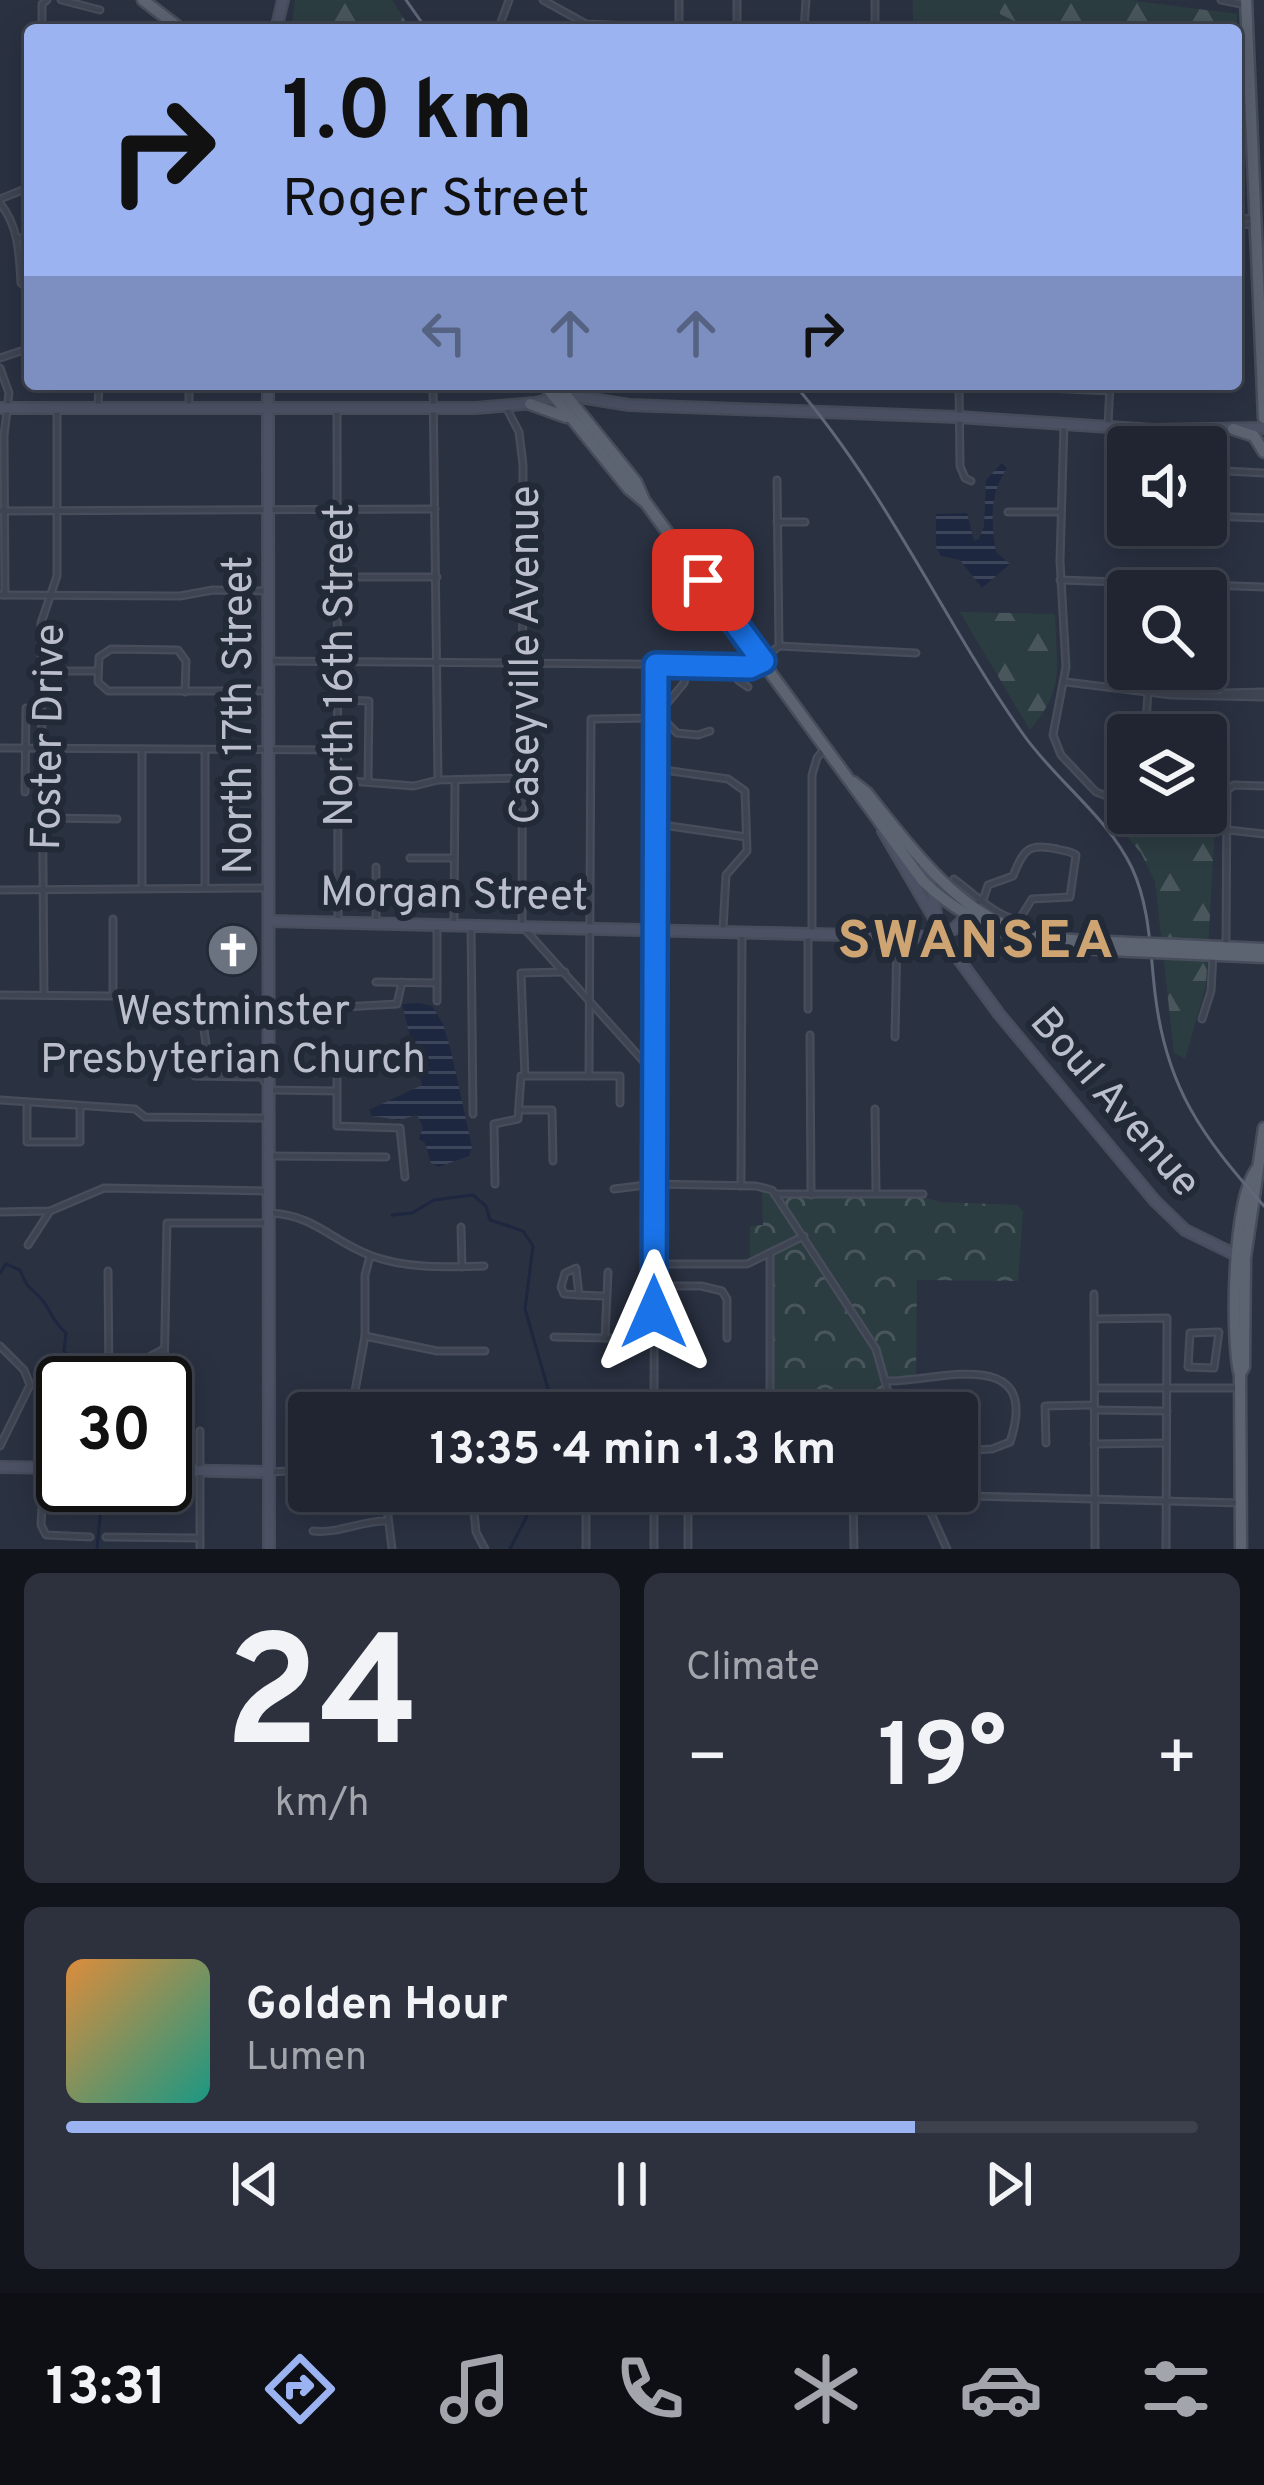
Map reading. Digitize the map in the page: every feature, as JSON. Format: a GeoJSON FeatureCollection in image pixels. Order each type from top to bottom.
{"type":"FeatureCollection","features":[{"type":"Feature","properties":{"kind":"main road"},"geometry":{"type":"LineString","coordinates":[[143,0],[174,24]]}},
{"type":"Feature","properties":{"kind":"main road"},"geometry":{"type":"LineString","coordinates":[[1246,2],[1264,418]]}},
{"type":"Feature","properties":{"kind":"main road"},"geometry":{"type":"LineString","coordinates":[[530,404],[542,390]]}},
{"type":"Feature","properties":{"kind":"main road"},"geometry":{"type":"LineString","coordinates":[[551,390],[636,482],[646,503],[853,782],[974,907]]}},
{"type":"Feature","properties":{"kind":"main road"},"geometry":{"type":"LineString","coordinates":[[559,390],[579,427],[628,489],[646,503]]}},
{"type":"Feature","properties":{"kind":"main road"},"geometry":{"type":"LineString","coordinates":[[530,404],[554,410],[579,427]]}},
{"type":"Feature","properties":{"kind":"main road"},"geometry":{"type":"LineString","coordinates":[[1233,429],[1254,436],[1264,452]]}},
{"type":"Feature","properties":{"kind":"main road"},"geometry":{"type":"LineString","coordinates":[[853,782],[859,799],[932,890],[998,922],[1039,936],[1130,947],[1264,953]]}},
{"type":"Feature","properties":{"kind":"main road"},"geometry":{"type":"LineString","coordinates":[[1176,949],[1213,956],[1264,953]]}},
{"type":"Feature","properties":{"kind":"main road"},"geometry":{"type":"LineString","coordinates":[[1240,1549],[1241,1257],[1246,1198],[1259,1170],[1264,1128]]}},
{"type":"Feature","properties":{"kind":"street"},"geometry":{"type":"LineString","coordinates":[[61,0],[100,10]]}},
{"type":"Feature","properties":{"kind":"street"},"geometry":{"type":"LineString","coordinates":[[544,0],[586,24]]}},
{"type":"Feature","properties":{"kind":"street"},"geometry":{"type":"LineString","coordinates":[[1221,0],[1246,2]]}},
{"type":"Feature","properties":{"kind":"street"},"geometry":{"type":"LineString","coordinates":[[0,201],[18,238],[24,286]]}},
{"type":"Feature","properties":{"kind":"street"},"geometry":{"type":"LineString","coordinates":[[1242,222],[1255,221]]}},
{"type":"Feature","properties":{"kind":"street"},"geometry":{"type":"LineString","coordinates":[[18,238],[24,238]]}},
{"type":"Feature","properties":{"kind":"street"},"geometry":{"type":"LineString","coordinates":[[0,368],[8,385],[3,595],[180,596],[213,590],[268,591]]}},
{"type":"Feature","properties":{"kind":"street"},"geometry":{"type":"LineString","coordinates":[[98,409],[99,390]]}},
{"type":"Feature","properties":{"kind":"street"},"geometry":{"type":"LineString","coordinates":[[189,390],[189,408]]}},
{"type":"Feature","properties":{"kind":"street","name":"North 17th Street"},"geometry":{"type":"LineString","coordinates":[[268,390],[269,1549]]}},
{"type":"Feature","properties":{"kind":"street"},"geometry":{"type":"LineString","coordinates":[[433,390],[438,780]]}},
{"type":"Feature","properties":{"kind":"street"},"geometry":{"type":"LineString","coordinates":[[960,390],[960,466],[964,478],[971,481]]}},
{"type":"Feature","properties":{"kind":"street"},"geometry":{"type":"LineString","coordinates":[[1108,426],[1110,390]]}},
{"type":"Feature","properties":{"kind":"street"},"geometry":{"type":"LineString","coordinates":[[4,408],[506,406],[592,397],[619,405],[1107,427]]}},
{"type":"Feature","properties":{"kind":"street","name":"Caseyville Avenue"},"geometry":{"type":"LineString","coordinates":[[506,406],[522,444],[522,926]]}},
{"type":"Feature","properties":{"kind":"street","name":"North 16th Street"},"geometry":{"type":"LineString","coordinates":[[337,407],[338,922]]}},
{"type":"Feature","properties":{"kind":"street","name":"Foster Drive"},"geometry":{"type":"LineString","coordinates":[[44,995],[41,623],[57,576],[57,409]]}},
{"type":"Feature","properties":{"kind":"street"},"geometry":{"type":"LineString","coordinates":[[1064,424],[1060,580],[1066,682],[1054,735],[1063,758],[1096,792],[1107,796]]}},
{"type":"Feature","properties":{"kind":"street"},"geometry":{"type":"LineString","coordinates":[[1227,429],[1264,428]]}},
{"type":"Feature","properties":{"kind":"street"},"geometry":{"type":"LineString","coordinates":[[1227,471],[1264,473]]}},
{"type":"Feature","properties":{"kind":"street"},"geometry":{"type":"LineString","coordinates":[[268,661],[750,667],[778,646],[777,480]]}},
{"type":"Feature","properties":{"kind":"street"},"geometry":{"type":"LineString","coordinates":[[2,511],[435,509]]}},
{"type":"Feature","properties":{"kind":"street"},"geometry":{"type":"LineString","coordinates":[[1007,512],[1061,512]]}},
{"type":"Feature","properties":{"kind":"street"},"geometry":{"type":"LineString","coordinates":[[1227,517],[1264,518]]}},
{"type":"Feature","properties":{"kind":"street"},"geometry":{"type":"LineString","coordinates":[[777,522],[805,522]]}},
{"type":"Feature","properties":{"kind":"street"},"geometry":{"type":"LineString","coordinates":[[337,577],[436,578]]}},
{"type":"Feature","properties":{"kind":"street"},"geometry":{"type":"LineString","coordinates":[[1060,580],[1264,586]]}},
{"type":"Feature","properties":{"kind":"street"},"geometry":{"type":"LineString","coordinates":[[778,646],[916,652]]}},
{"type":"Feature","properties":{"kind":"street"},"geometry":{"type":"LineString","coordinates":[[185,692],[186,661],[178,650],[111,649],[99,657],[98,682],[108,691],[185,692],[268,692]]}},
{"type":"Feature","properties":{"kind":"street"},"geometry":{"type":"LineString","coordinates":[[654,1392],[656,665]]}},
{"type":"Feature","properties":{"kind":"street"},"geometry":{"type":"LineString","coordinates":[[688,666],[684,683],[665,706],[668,727],[687,735],[710,730]]}},
{"type":"Feature","properties":{"kind":"street"},"geometry":{"type":"LineString","coordinates":[[735,666],[739,680],[748,687]]}},
{"type":"Feature","properties":{"kind":"street"},"geometry":{"type":"LineString","coordinates":[[42,671],[98,671]]}},
{"type":"Feature","properties":{"kind":"street"},"geometry":{"type":"LineString","coordinates":[[1066,682],[1148,693],[1263,692]]}},
{"type":"Feature","properties":{"kind":"street"},"geometry":{"type":"LineString","coordinates":[[1146,714],[1148,693]]}},
{"type":"Feature","properties":{"kind":"street"},"geometry":{"type":"LineString","coordinates":[[337,700],[369,701],[368,781]]}},
{"type":"Feature","properties":{"kind":"street"},"geometry":{"type":"LineString","coordinates":[[25,792],[26,708]]}},
{"type":"Feature","properties":{"kind":"street"},"geometry":{"type":"LineString","coordinates":[[589,1076],[591,718],[656,718]]}},
{"type":"Feature","properties":{"kind":"street"},"geometry":{"type":"LineString","coordinates":[[808,1009],[812,775],[826,747]]}},
{"type":"Feature","properties":{"kind":"street"},"geometry":{"type":"LineString","coordinates":[[0,748],[337,750]]}},
{"type":"Feature","properties":{"kind":"street"},"geometry":{"type":"LineString","coordinates":[[142,748],[142,888]]}},
{"type":"Feature","properties":{"kind":"street"},"geometry":{"type":"LineString","coordinates":[[205,888],[206,749]]}},
{"type":"Feature","properties":{"kind":"street"},"geometry":{"type":"LineString","coordinates":[[656,769],[738,783],[748,801],[744,857],[726,875],[724,929]]}},
{"type":"Feature","properties":{"kind":"street"},"geometry":{"type":"LineString","coordinates":[[337,780],[414,786],[438,780],[522,778]]}},
{"type":"Feature","properties":{"kind":"street"},"geometry":{"type":"LineString","coordinates":[[454,924],[455,779]]}},
{"type":"Feature","properties":{"kind":"street"},"geometry":{"type":"LineString","coordinates":[[1226,948],[1230,787],[1264,786]]}},
{"type":"Feature","properties":{"kind":"street","name":"Boul Avenue"},"geometry":{"type":"LineString","coordinates":[[887,817],[927,871],[945,934]]}},
{"type":"Feature","properties":{"kind":"street"},"geometry":{"type":"LineString","coordinates":[[43,818],[116,819]]}},
{"type":"Feature","properties":{"kind":"street"},"geometry":{"type":"LineString","coordinates":[[656,824],[748,838]]}},
{"type":"Feature","properties":{"kind":"street"},"geometry":{"type":"LineString","coordinates":[[1228,830],[1264,834]]}},
{"type":"Feature","properties":{"kind":"street","name":"Boul Avenue"},"geometry":{"type":"LineString","coordinates":[[883,831],[936,922],[999,1014],[1163,1211],[1195,1236],[1241,1257]]}},
{"type":"Feature","properties":{"kind":"street"},"geometry":{"type":"LineString","coordinates":[[945,934],[974,907],[985,897],[988,885],[1013,876],[1017,861],[1034,847],[1048,844],[1076,855],[1067,899],[1032,899],[1023,918],[1014,921],[974,907],[954,878]]}},
{"type":"Feature","properties":{"kind":"street"},"geometry":{"type":"LineString","coordinates":[[410,858],[454,858]]}},
{"type":"Feature","properties":{"kind":"street"},"geometry":{"type":"LineString","coordinates":[[376,867],[376,923]]}},
{"type":"Feature","properties":{"kind":"street"},"geometry":{"type":"LineString","coordinates":[[0,890],[270,888]]}},
{"type":"Feature","properties":{"kind":"street"},"geometry":{"type":"LineString","coordinates":[[0,995],[113,996],[113,919]]}},
{"type":"Feature","properties":{"kind":"street","name":"Morgan Street"},"geometry":{"type":"LineString","coordinates":[[270,921],[945,934]]}},
{"type":"Feature","properties":{"kind":"street"},"geometry":{"type":"LineString","coordinates":[[926,937],[936,922]]}},
{"type":"Feature","properties":{"kind":"street"},"geometry":{"type":"LineString","coordinates":[[437,924],[437,1001]]}},
{"type":"Feature","properties":{"kind":"street"},"geometry":{"type":"LineString","coordinates":[[471,925],[473,1114]]}},
{"type":"Feature","properties":{"kind":"street"},"geometry":{"type":"LineString","coordinates":[[522,926],[654,1073]]}},
{"type":"Feature","properties":{"kind":"street"},"geometry":{"type":"LineString","coordinates":[[741,1186],[742,930]]}},
{"type":"Feature","properties":{"kind":"street"},"geometry":{"type":"LineString","coordinates":[[895,1037],[897,935]]}},
{"type":"Feature","properties":{"kind":"street"},"geometry":{"type":"LineString","coordinates":[[1202,1018],[1211,992],[1213,956]]}},
{"type":"Feature","properties":{"kind":"street"},"geometry":{"type":"LineString","coordinates":[[525,1076],[521,973],[565,972]]}},
{"type":"Feature","properties":{"kind":"street"},"geometry":{"type":"LineString","coordinates":[[376,982],[437,983]]}},
{"type":"Feature","properties":{"kind":"street"},"geometry":{"type":"LineString","coordinates":[[343,1006],[397,1004],[402,982]]}},
{"type":"Feature","properties":{"kind":"street"},"geometry":{"type":"LineString","coordinates":[[202,1016],[208,1050],[270,1054]]}},
{"type":"Feature","properties":{"kind":"street"},"geometry":{"type":"LineString","coordinates":[[809,1036],[811,1195]]}},
{"type":"Feature","properties":{"kind":"street"},"geometry":{"type":"LineString","coordinates":[[396,1056],[337,1055],[337,1126],[403,1130],[405,1177]]}},
{"type":"Feature","properties":{"kind":"street"},"geometry":{"type":"LineString","coordinates":[[195,1076],[262,1077],[270,1090],[337,1091]]}},
{"type":"Feature","properties":{"kind":"street"},"geometry":{"type":"LineString","coordinates":[[495,1184],[494,1124],[518,1118],[521,1076],[620,1076],[620,1103]]}},
{"type":"Feature","properties":{"kind":"street"},"geometry":{"type":"LineString","coordinates":[[0,1100],[135,1109],[145,1117],[270,1118]]}},
{"type":"Feature","properties":{"kind":"street"},"geometry":{"type":"LineString","coordinates":[[27,1104],[27,1142],[80,1142],[80,1105]]}},
{"type":"Feature","properties":{"kind":"street"},"geometry":{"type":"LineString","coordinates":[[875,1109],[876,1192]]}},
{"type":"Feature","properties":{"kind":"street"},"geometry":{"type":"LineString","coordinates":[[521,1110],[552,1110],[553,1161]]}},
{"type":"Feature","properties":{"kind":"street"},"geometry":{"type":"LineString","coordinates":[[270,1156],[386,1157]]}},
{"type":"Feature","properties":{"kind":"street"},"geometry":{"type":"LineString","coordinates":[[614,1189],[654,1184],[768,1188],[876,1349],[889,1392]]}},
{"type":"Feature","properties":{"kind":"street"},"geometry":{"type":"LineString","coordinates":[[0,1211],[50,1211],[104,1188],[270,1191]]}},
{"type":"Feature","properties":{"kind":"street"},"geometry":{"type":"LineString","coordinates":[[776,1194],[923,1194]]}},
{"type":"Feature","properties":{"kind":"street"},"geometry":{"type":"LineString","coordinates":[[28,1244],[50,1211]]}},
{"type":"Feature","properties":{"kind":"street"},"geometry":{"type":"LineString","coordinates":[[164,1356],[167,1223],[304,1218],[370,1256],[403,1264],[484,1266]]}},
{"type":"Feature","properties":{"kind":"street"},"geometry":{"type":"LineString","coordinates":[[461,1227],[462,1267]]}},
{"type":"Feature","properties":{"kind":"street"},"geometry":{"type":"LineString","coordinates":[[654,1264],[747,1264],[804,1237]]}},
{"type":"Feature","properties":{"kind":"street"},"geometry":{"type":"LineString","coordinates":[[770,1253],[770,1392]]}},
{"type":"Feature","properties":{"kind":"street"},"geometry":{"type":"LineString","coordinates":[[355,1392],[365,1336],[365,1275],[370,1256]]}},
{"type":"Feature","properties":{"kind":"street"},"geometry":{"type":"LineString","coordinates":[[579,1295],[578,1270],[572,1268],[561,1291],[579,1295],[606,1296]]}},
{"type":"Feature","properties":{"kind":"street"},"geometry":{"type":"LineString","coordinates":[[108,1270],[109,1356]]}},
{"type":"Feature","properties":{"kind":"street"},"geometry":{"type":"LineString","coordinates":[[605,1338],[608,1272]]}},
{"type":"Feature","properties":{"kind":"street"},"geometry":{"type":"LineString","coordinates":[[654,1286],[722,1291],[727,1299],[727,1337]]}},
{"type":"Feature","properties":{"kind":"street"},"geometry":{"type":"LineString","coordinates":[[1094,1294],[1095,1549]]}},
{"type":"Feature","properties":{"kind":"street"},"geometry":{"type":"LineString","coordinates":[[1094,1319],[1167,1318],[1166,1549]]}},
{"type":"Feature","properties":{"kind":"street"},"geometry":{"type":"LineString","coordinates":[[1220,1332],[1214,1368],[1188,1367],[1190,1333],[1220,1332],[1240,1332]]}},
{"type":"Feature","properties":{"kind":"street"},"geometry":{"type":"LineString","coordinates":[[365,1336],[436,1351],[485,1351]]}},
{"type":"Feature","properties":{"kind":"street"},"geometry":{"type":"LineString","coordinates":[[554,1337],[654,1339]]}},
{"type":"Feature","properties":{"kind":"street"},"geometry":{"type":"LineString","coordinates":[[0,1346],[24,1370],[30,1385],[0,1446]]}},
{"type":"Feature","properties":{"kind":"street"},"geometry":{"type":"LineString","coordinates":[[151,1356],[164,1348]]}},
{"type":"Feature","properties":{"kind":"street"},"geometry":{"type":"LineString","coordinates":[[887,1381],[919,1381],[937,1373],[989,1374],[1000,1379],[1015,1401],[1010,1442],[978,1450]]}},
{"type":"Feature","properties":{"kind":"street"},"geometry":{"type":"LineString","coordinates":[[1094,1388],[1240,1381]]}},
{"type":"Feature","properties":{"kind":"street"},"geometry":{"type":"LineString","coordinates":[[1046,1443],[1045,1406],[1166,1411]]}},
{"type":"Feature","properties":{"kind":"street"},"geometry":{"type":"LineString","coordinates":[[200,1431],[200,1549]]}},
{"type":"Feature","properties":{"kind":"street"},"geometry":{"type":"LineString","coordinates":[[1093,1444],[1166,1443]]}},
{"type":"Feature","properties":{"kind":"street"},"geometry":{"type":"LineString","coordinates":[[0,1467],[36,1468]]}},
{"type":"Feature","properties":{"kind":"street"},"geometry":{"type":"LineString","coordinates":[[192,1470],[288,1471]]}},
{"type":"Feature","properties":{"kind":"street"},"geometry":{"type":"LineString","coordinates":[[978,1495],[1240,1503]]}},
{"type":"Feature","properties":{"kind":"street"},"geometry":{"type":"LineString","coordinates":[[42,1512],[46,1534],[90,1538]]}},
{"type":"Feature","properties":{"kind":"street"},"geometry":{"type":"LineString","coordinates":[[387,1512],[392,1549]]}},
{"type":"Feature","properties":{"kind":"street"},"geometry":{"type":"LineString","coordinates":[[474,1512],[476,1532],[485,1549]]}},
{"type":"Feature","properties":{"kind":"street"},"geometry":{"type":"LineString","coordinates":[[586,1512],[586,1549]]}},
{"type":"Feature","properties":{"kind":"street"},"geometry":{"type":"LineString","coordinates":[[654,1512],[654,1549]]}},
{"type":"Feature","properties":{"kind":"street"},"geometry":{"type":"LineString","coordinates":[[688,1512],[688,1549]]}},
{"type":"Feature","properties":{"kind":"street"},"geometry":{"type":"LineString","coordinates":[[853,1512],[854,1549]]}},
{"type":"Feature","properties":{"kind":"street"},"geometry":{"type":"LineString","coordinates":[[930,1512],[947,1549]]}},
{"type":"Feature","properties":{"kind":"street"},"geometry":{"type":"LineString","coordinates":[[313,1531],[335,1532],[370,1521],[388,1521]]}},
{"type":"Feature","properties":{"kind":"street"},"geometry":{"type":"LineString","coordinates":[[106,1538],[200,1538]]}},
{"type":"Feature","properties":{"kind":"green space"},"geometry":{"type":"Polygon","coordinates":[[[295,0],[392,0],[407,24],[292,24],[295,0]]]}},
{"type":"Feature","properties":{"kind":"green space"},"geometry":{"type":"Polygon","coordinates":[[[913,0],[996,0],[1001,14],[1020,24],[913,24],[913,0]]]}},
{"type":"Feature","properties":{"kind":"green space"},"geometry":{"type":"Polygon","coordinates":[[[996,0],[1128,0],[1237,14],[1237,24],[1020,24],[1000,14],[996,0]]]}},
{"type":"Feature","properties":{"kind":"green space"},"geometry":{"type":"Polygon","coordinates":[[[960,612],[1055,614],[1054,688],[1030,730],[960,612]]]}},
{"type":"Feature","properties":{"kind":"green space"},"geometry":{"type":"Polygon","coordinates":[[[1125,834],[1214,834],[1206,985],[1185,1059],[1174,1053],[1155,881],[1125,834]]]}},
{"type":"Feature","properties":{"kind":"green space"},"geometry":{"type":"Polygon","coordinates":[[[762,1189],[778,1201],[786,1196],[918,1196],[940,1202],[1018,1205],[1023,1212],[1018,1281],[917,1280],[916,1376],[883,1379],[886,1392],[774,1392],[773,1254],[770,1251],[750,1261],[750,1226],[763,1225],[762,1189]]]}},
{"type":"Feature","properties":{"kind":"water"},"geometry":{"type":"Polygon","coordinates":[[[1002,463],[1007,468],[994,498],[993,530],[996,552],[1010,564],[982,588],[960,560],[941,556],[936,547],[936,514],[967,513],[974,541],[979,539],[986,480],[1002,463]]]}},
{"type":"Feature","properties":{"kind":"water"},"geometry":{"type":"Polygon","coordinates":[[[402,1004],[432,1006],[443,1024],[472,1147],[469,1156],[438,1167],[419,1139],[423,1127],[417,1115],[399,1120],[372,1116],[369,1110],[422,1085],[402,1004]]]}},
{"type":"Feature","properties":{"kind":"waterway"},"geometry":{"type":"LineString","coordinates":[[392,1215],[412,1213],[434,1200],[473,1195],[486,1206],[490,1220],[523,1231],[533,1246],[525,1309],[549,1392]]}},
{"type":"Feature","properties":{"kind":"waterway"},"geometry":{"type":"LineString","coordinates":[[0,1273],[6,1264],[20,1270],[66,1333],[67,1356]]}},
{"type":"Feature","properties":{"kind":"waterway"},"geometry":{"type":"LineString","coordinates":[[97,1549],[100,1512]]}},
{"type":"Feature","properties":{"kind":"waterway"},"geometry":{"type":"LineString","coordinates":[[510,1549],[528,1512]]}},
{"type":"Feature","properties":{"kind":"tram line"},"geometry":{"type":"LineString","coordinates":[[406,0],[423,24]]}},
{"type":"Feature","properties":{"kind":"tram line"},"geometry":{"type":"LineString","coordinates":[[799,390],[886,511],[1023,734],[1095,815],[1132,868],[1148,929],[1160,1027],[1178,1084],[1205,1133],[1264,1206]]}},
{"type":"Feature","properties":{"kind":"place","name":"Westminster Presbyterian Church"},"geometry":{"type":"Point","coordinates":[233,950]}},
{"type":"Feature","properties":{"kind":"district","name":"SWANSEA"},"geometry":{"type":"Point","coordinates":[977,938]}},
{"type":"Feature","properties":{"kind":"route"},"geometry":{"type":"LineString","coordinates":[[654,1312],[656,665],[750,667],[763,661],[703,580]]}}]}
